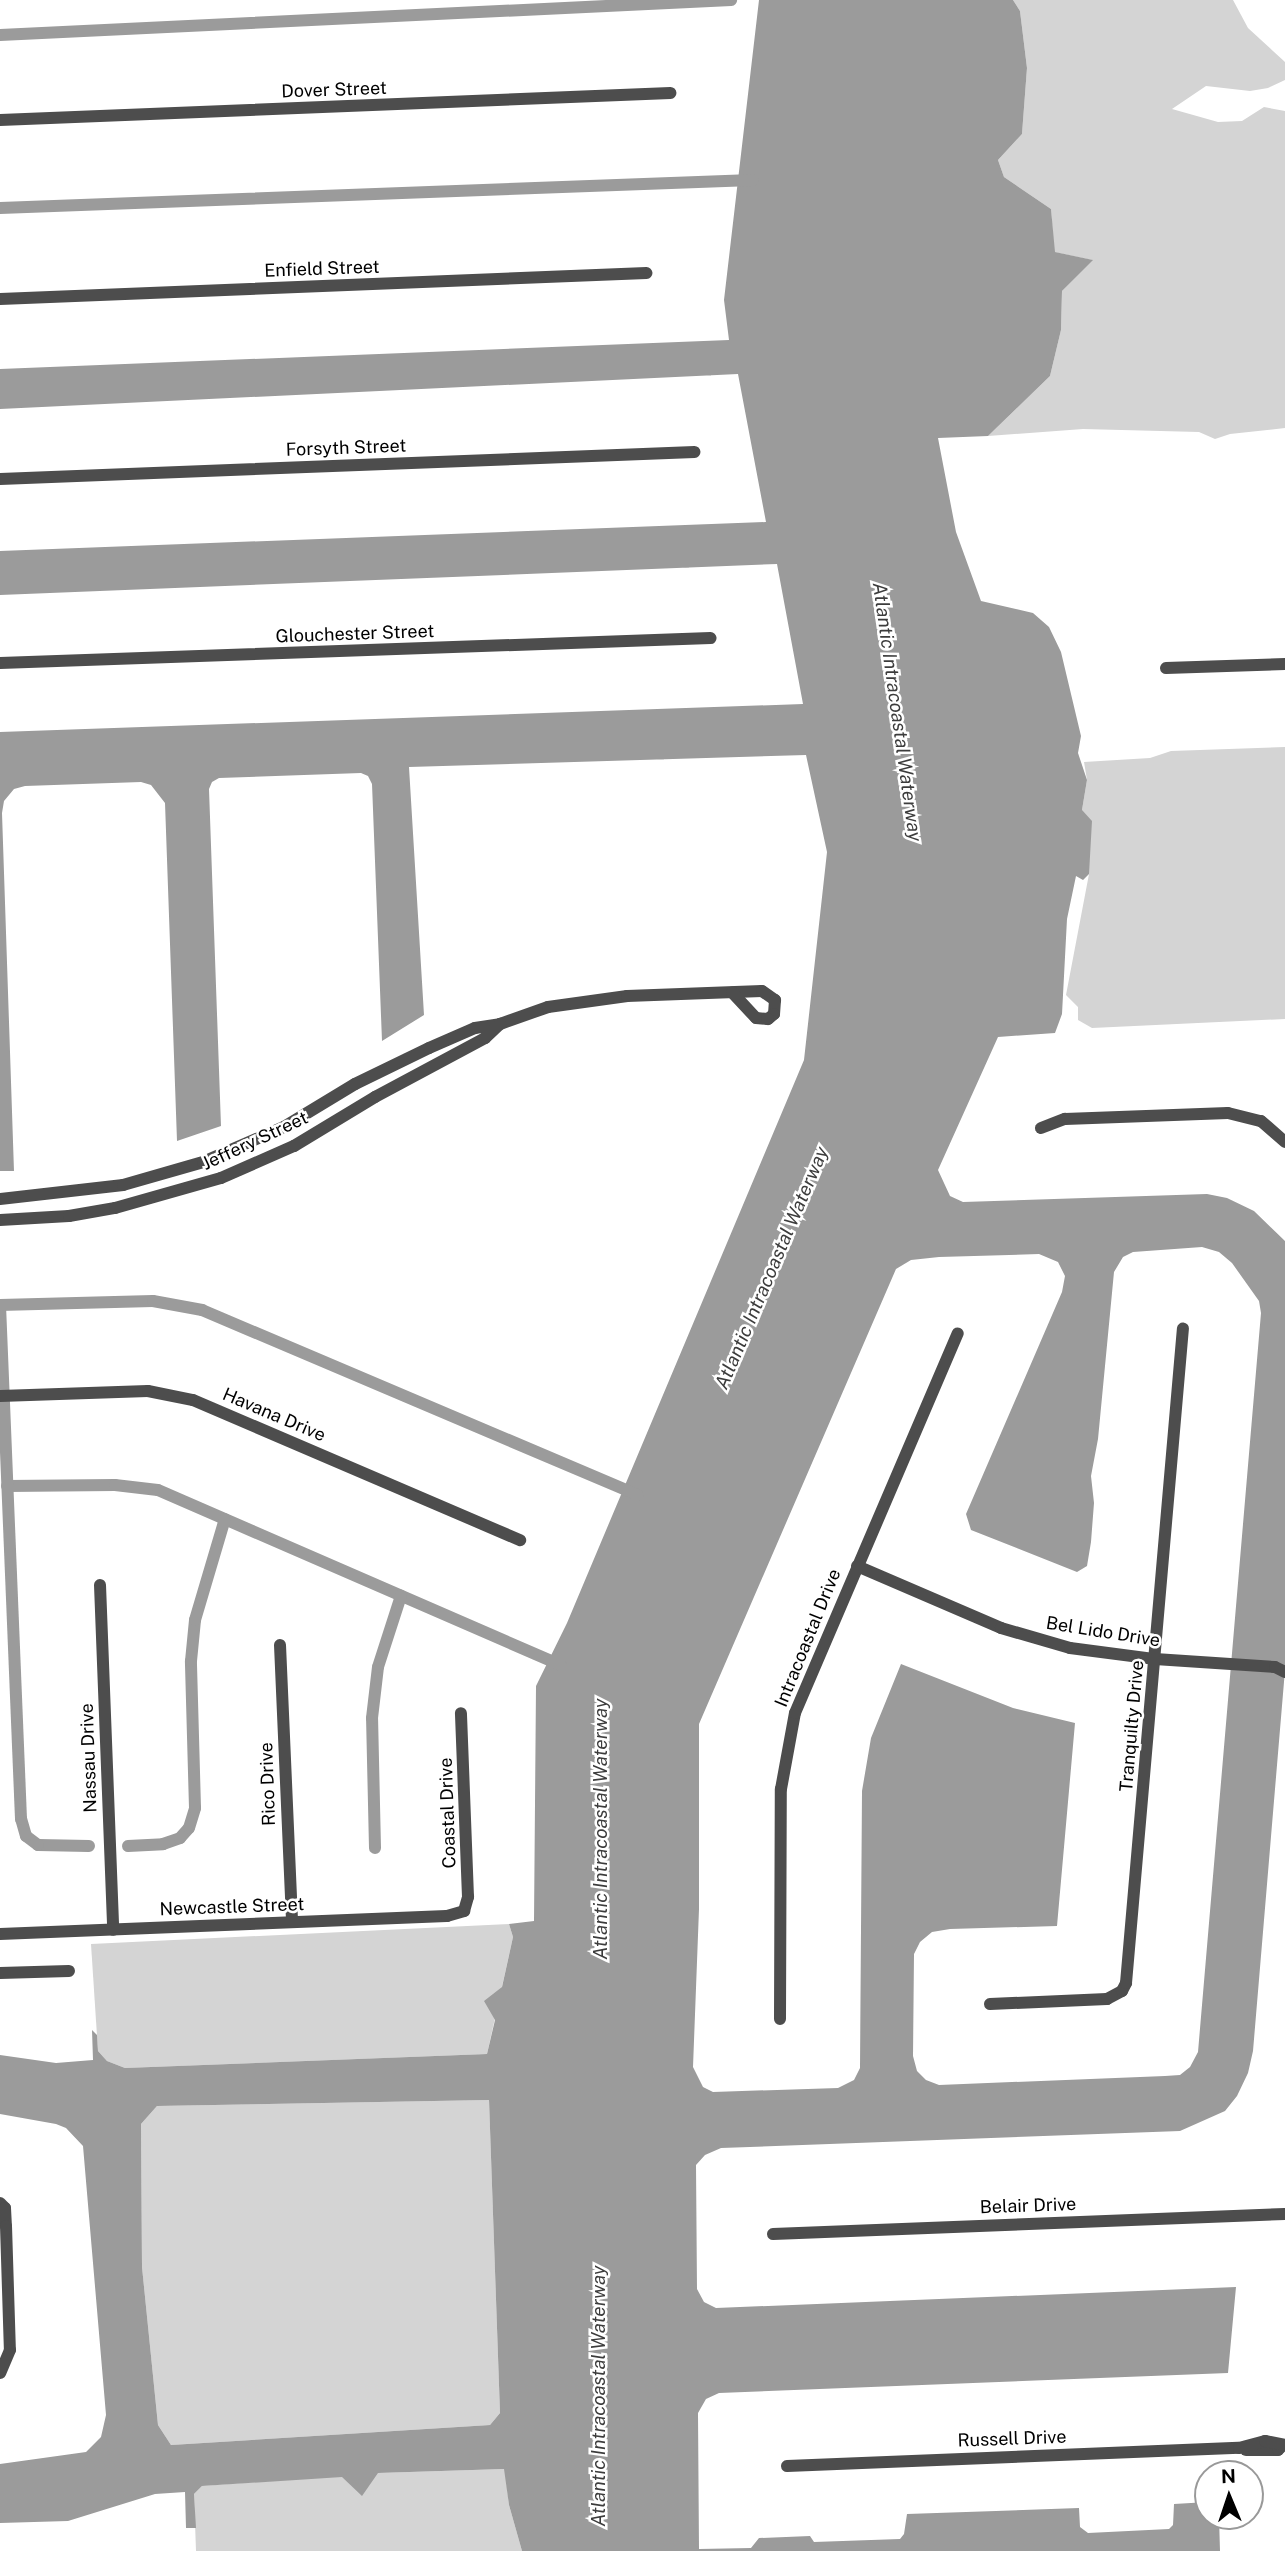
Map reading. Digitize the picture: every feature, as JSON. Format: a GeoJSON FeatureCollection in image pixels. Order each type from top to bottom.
{"type":"FeatureCollection","features":[{"type":"Feature","properties":{"kind":"street","name":"Dover Street"},"geometry":{"type":"LineString","coordinates":[[0,120],[670,93]]}},
{"type":"Feature","properties":{"kind":"street","name":"Enfield Street"},"geometry":{"type":"LineString","coordinates":[[0,299],[646,273]]}},
{"type":"Feature","properties":{"kind":"street","name":"Forsyth Street"},"geometry":{"type":"LineString","coordinates":[[0,479],[694,452]]}},
{"type":"Feature","properties":{"kind":"street","name":"Glouchester Street"},"geometry":{"type":"LineString","coordinates":[[0,663],[710,638]]}},
{"type":"Feature","properties":{"kind":"street"},"geometry":{"type":"LineString","coordinates":[[1166,668],[1285,664]]}},
{"type":"Feature","properties":{"kind":"street","name":"Jeffery Street"},"geometry":{"type":"LineString","coordinates":[[0,1199],[95,1190],[151,1178],[227,1153],[284,1127],[355,1084],[409,1057],[475,1028],[500,1024],[548,1007],[627,996],[732,992]]}},
{"type":"Feature","properties":{"kind":"street","name":"Jeffery Street"},"geometry":{"type":"LineString","coordinates":[[0,1220],[99,1211],[191,1189],[258,1163],[485,1038],[500,1024]]}},
{"type":"Feature","properties":{"kind":"street"},"geometry":{"type":"LineString","coordinates":[[1041,1128],[1065,1119],[1228,1113],[1261,1121],[1285,1142]]}},
{"type":"Feature","properties":{"kind":"street"},"geometry":{"type":"LineString","coordinates":[[95,1190],[99,1211]]}},
{"type":"Feature","properties":{"kind":"street","name":"Tranquilty Drive"},"geometry":{"type":"LineString","coordinates":[[990,2004],[1107,1999],[1115,1996],[1126,1983],[1183,1328]]}},
{"type":"Feature","properties":{"kind":"street","name":"Intracoastal Drive"},"geometry":{"type":"LineString","coordinates":[[780,2019],[781,1789],[786,1745],[802,1692],[958,1333]]}},
{"type":"Feature","properties":{"kind":"street","name":"Havana Drive"},"geometry":{"type":"LineString","coordinates":[[4,1396],[148,1391],[193,1400],[520,1540]]}},
{"type":"Feature","properties":{"kind":"street","name":"Bel Lido Drive"},"geometry":{"type":"LineString","coordinates":[[857,1566],[1001,1628],[1035,1639],[1105,1654],[1282,1667]]}},
{"type":"Feature","properties":{"kind":"street","name":"Nassau Drive"},"geometry":{"type":"LineString","coordinates":[[100,1585],[113,1930]]}},
{"type":"Feature","properties":{"kind":"street","name":"Rico Drive"},"geometry":{"type":"LineString","coordinates":[[280,1645],[292,1922]]}},
{"type":"Feature","properties":{"kind":"street","name":"Coastal Drive"},"geometry":{"type":"LineString","coordinates":[[461,1713],[468,1897],[464,1911]]}},
{"type":"Feature","properties":{"kind":"street","name":"Newcastle Street"},"geometry":{"type":"LineString","coordinates":[[0,1934],[447,1916],[464,1911]]}},
{"type":"Feature","properties":{"kind":"street"},"geometry":{"type":"LineString","coordinates":[[0,1973],[69,1971]]}},
{"type":"Feature","properties":{"kind":"street"},"geometry":{"type":"LineString","coordinates":[[0,2203],[5,2208],[10,2350],[0,2373]]}},
{"type":"Feature","properties":{"kind":"street","name":"Belair Drive"},"geometry":{"type":"LineString","coordinates":[[773,2234],[1285,2214]]}},
{"type":"Feature","properties":{"kind":"street","name":"Russell Drive"},"geometry":{"type":"LineString","coordinates":[[787,2466],[1239,2448],[1268,2451],[1278,2450],[1284,2445]]}},
{"type":"Feature","properties":{"kind":"shaded area"},"geometry":{"type":"Polygon","coordinates":[[[1013,0],[1233,0],[1248,28],[1285,62],[1285,80],[1268,88],[1250,91],[1206,86],[1172,109],[1218,122],[1242,121],[1264,107],[1285,111],[1285,428],[1230,434],[1215,439],[1199,432],[1083,429],[988,436],[1050,376],[1061,330],[1062,291],[1092,260],[1054,252],[1051,209],[1004,177],[998,160],[1022,134],[1027,68],[1020,11],[1013,0]]]}},
{"type":"Feature","properties":{"kind":"shaded area"},"geometry":{"type":"Polygon","coordinates":[[[1285,747],[1285,1019],[1092,1028],[1078,1020],[1078,1007],[1066,995],[1089,874],[1082,810],[1087,780],[1084,762],[1150,758],[1171,751],[1285,747]]]}},
{"type":"Feature","properties":{"kind":"shaded area"},"geometry":{"type":"Polygon","coordinates":[[[509,1924],[513,1937],[487,2054],[125,2068],[107,2061],[98,2051],[91,1944],[509,1924]]]}},
{"type":"Feature","properties":{"kind":"shaded area"},"geometry":{"type":"Polygon","coordinates":[[[489,2100],[500,2413],[490,2425],[171,2445],[158,2425],[142,2267],[141,2124],[157,2106],[489,2100]]]}},
{"type":"Feature","properties":{"kind":"shaded area"},"geometry":{"type":"Polygon","coordinates":[[[505,2469],[509,2505],[522,2551],[196,2551],[194,2494],[202,2486],[378,2473],[505,2469]]]}},
{"type":"Feature","properties":{"kind":"water","name":"Atlantic Intracoastal Waterway"},"geometry":{"type":"Polygon","coordinates":[[[759,0],[1013,0],[1020,11],[1027,68],[1022,134],[998,160],[1004,177],[1051,209],[1055,252],[1093,260],[1062,291],[1061,330],[1050,376],[988,436],[938,438],[956,532],[981,601],[1033,613],[1049,627],[1061,652],[1081,736],[1078,753],[1087,780],[1082,810],[1092,821],[1089,874],[1083,880],[1076,876],[1067,919],[1062,1014],[1055,1033],[998,1037],[938,1170],[950,1196],[963,1202],[1207,1194],[1227,1198],[1254,1211],[1285,1241],[1285,1670],[1253,2051],[1248,2073],[1237,2096],[1225,2111],[1180,2131],[721,2148],[705,2155],[696,2165],[697,2289],[704,2302],[716,2308],[1236,2287],[1228,2373],[719,2393],[706,2399],[698,2413],[699,2549],[751,2548],[759,2538],[810,2536],[814,2542],[900,2539],[904,2534],[907,2514],[1079,2508],[1080,2527],[1088,2533],[1169,2529],[1173,2525],[1174,2504],[1194,2503],[1194,2530],[1219,2530],[1220,2551],[522,2551],[509,2505],[504,2469],[378,2473],[362,2496],[342,2477],[202,2486],[194,2494],[196,2528],[186,2528],[185,2492],[155,2494],[68,2521],[0,2523],[0,2464],[86,2452],[101,2437],[106,2415],[83,2146],[66,2128],[56,2124],[0,2114],[0,2055],[56,2063],[93,2060],[92,2030],[97,2035],[98,2051],[107,2061],[125,2068],[487,2054],[495,2020],[484,2001],[502,1987],[513,1937],[509,1924],[534,1921],[536,1686],[567,1623],[804,1060],[827,852],[806,755],[409,767],[424,1015],[382,1041],[372,784],[368,776],[361,773],[219,778],[212,782],[209,789],[221,1126],[177,1141],[165,803],[151,785],[141,782],[25,786],[14,789],[4,801],[2,813],[14,1171],[0,1171],[0,732],[803,704],[777,564],[0,595],[0,551],[766,522],[738,374],[0,409],[0,369],[729,340],[724,300],[759,0]],[[1202,1247],[1133,1252],[1123,1257],[1114,1272],[1098,1439],[1091,1476],[1094,1503],[1091,1542],[1087,1566],[1077,1572],[971,1530],[966,1514],[1062,1292],[1065,1276],[1058,1262],[1039,1254],[939,1257],[911,1260],[896,1269],[699,1724],[699,1909],[693,2067],[703,2087],[713,2092],[838,2088],[854,2080],[860,2068],[862,1791],[871,1738],[901,1664],[1013,1708],[1075,1723],[1057,1926],[950,1929],[932,1932],[920,1942],[914,1954],[913,2056],[917,2071],[926,2080],[939,2085],[1180,2075],[1190,2067],[1198,2052],[1261,1313],[1259,1301],[1232,1263],[1219,1252],[1202,1247]],[[489,2100],[157,2106],[141,2124],[142,2267],[158,2425],[171,2445],[490,2425],[500,2413],[489,2100]]]}},
{"type":"Feature","properties":{"kind":"waterway"},"geometry":{"type":"LineString","coordinates":[[0,35],[731,0]]}},
{"type":"Feature","properties":{"kind":"waterway"},"geometry":{"type":"LineString","coordinates":[[0,208],[752,180]]}},
{"type":"Feature","properties":{"kind":"waterway"},"geometry":{"type":"LineString","coordinates":[[89,1846],[38,1845],[26,1836],[21,1819],[0,1305],[153,1301],[202,1310],[637,1495]]}},
{"type":"Feature","properties":{"kind":"waterway"},"geometry":{"type":"LineString","coordinates":[[7,1486],[115,1485],[158,1490],[561,1665]]}},
{"type":"Feature","properties":{"kind":"waterway"},"geometry":{"type":"LineString","coordinates":[[128,1846],[163,1844],[180,1838],[189,1828],[195,1808],[191,1661],[195,1620],[225,1519]]}},
{"type":"Feature","properties":{"kind":"waterway"},"geometry":{"type":"LineString","coordinates":[[375,1848],[372,1718],[378,1667],[401,1596]]}}]}
